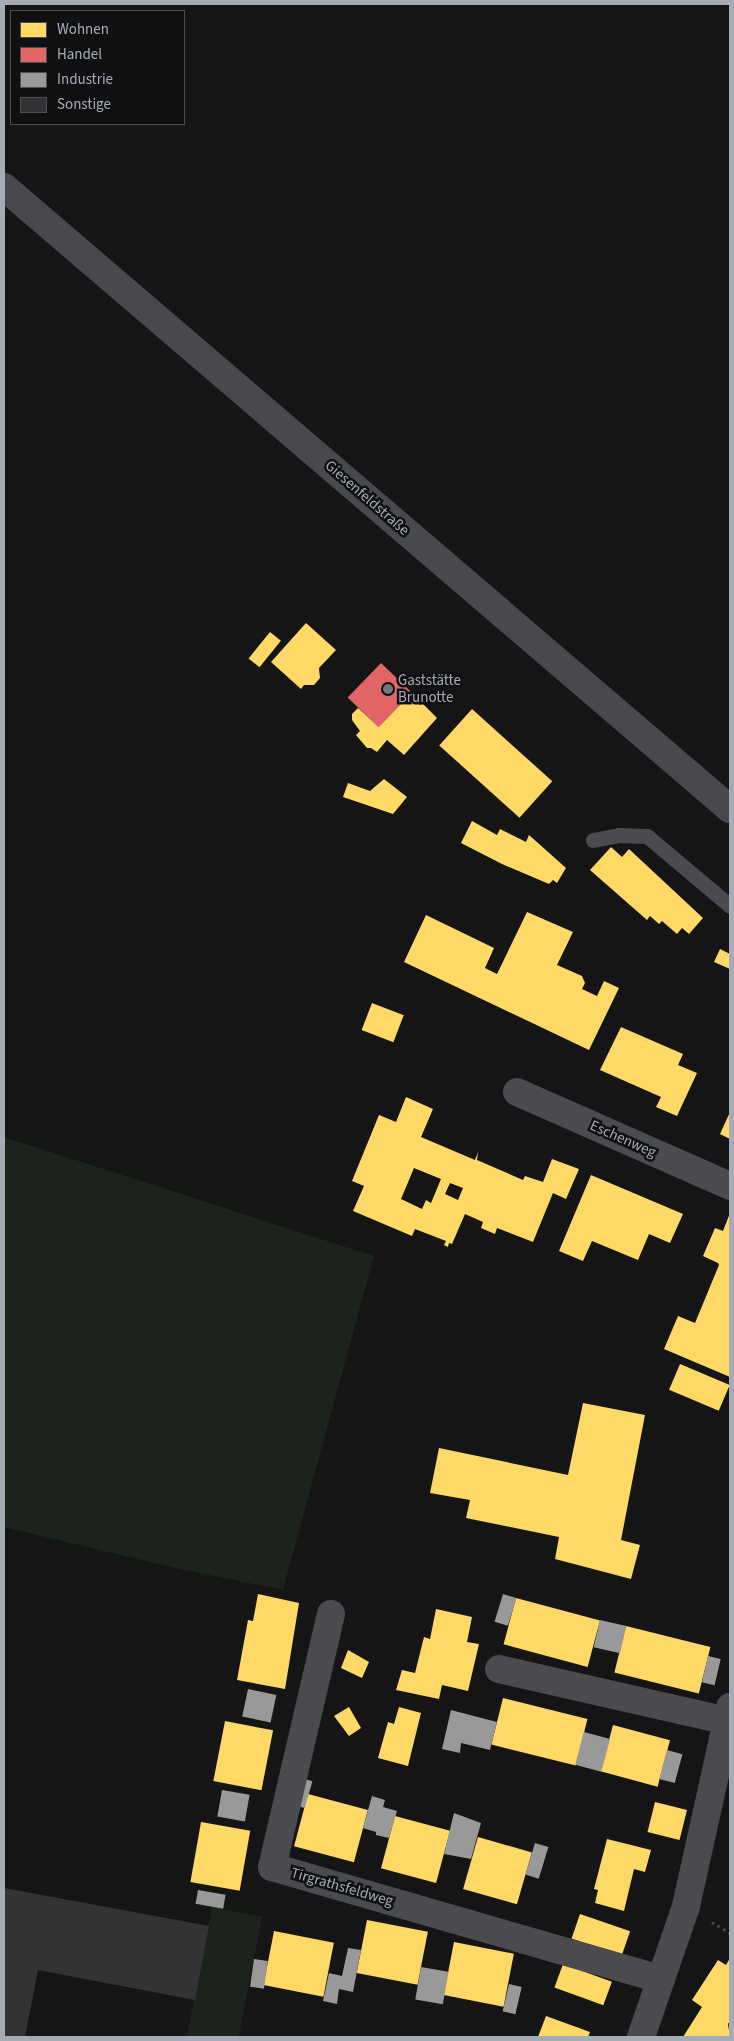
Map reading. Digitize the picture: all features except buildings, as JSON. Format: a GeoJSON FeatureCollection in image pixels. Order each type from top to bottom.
{"type":"FeatureCollection","features":[{"type":"Feature","properties":{"kind":"main road","name":"Giesenfeldstraße"},"geometry":{"type":"LineString","coordinates":[[4,187],[730,809]]}},
{"type":"Feature","properties":{"kind":"street","name":"Eschenweg"},"geometry":{"type":"LineString","coordinates":[[516,1092],[730,1186]]}},
{"type":"Feature","properties":{"kind":"street","name":"Tirgrathsfeldweg"},"geometry":{"type":"LineString","coordinates":[[331,1614],[272,1866],[661,1979]]}},
{"type":"Feature","properties":{"kind":"street"},"geometry":{"type":"LineString","coordinates":[[499,1669],[729,1714],[686,1906],[641,2037]]}},
{"type":"Feature","properties":{"kind":"lane"},"geometry":{"type":"LineString","coordinates":[[593,840],[618,836],[647,836],[730,906]]}},
{"type":"Feature","properties":{"kind":"shaded area"},"geometry":{"type":"Polygon","coordinates":[[[4,1137],[374,1256],[283,1590],[175,1568],[4,1527],[4,1137]]]}},
{"type":"Feature","properties":{"kind":"shaded area"},"geometry":{"type":"Polygon","coordinates":[[[212,1907],[262,1917],[239,2037],[187,2037],[212,1907]]]}},
{"type":"Feature","properties":{"kind":"place","name":"Gaststätte Brunotte"},"geometry":{"type":"Point","coordinates":[388,689]}}]}
